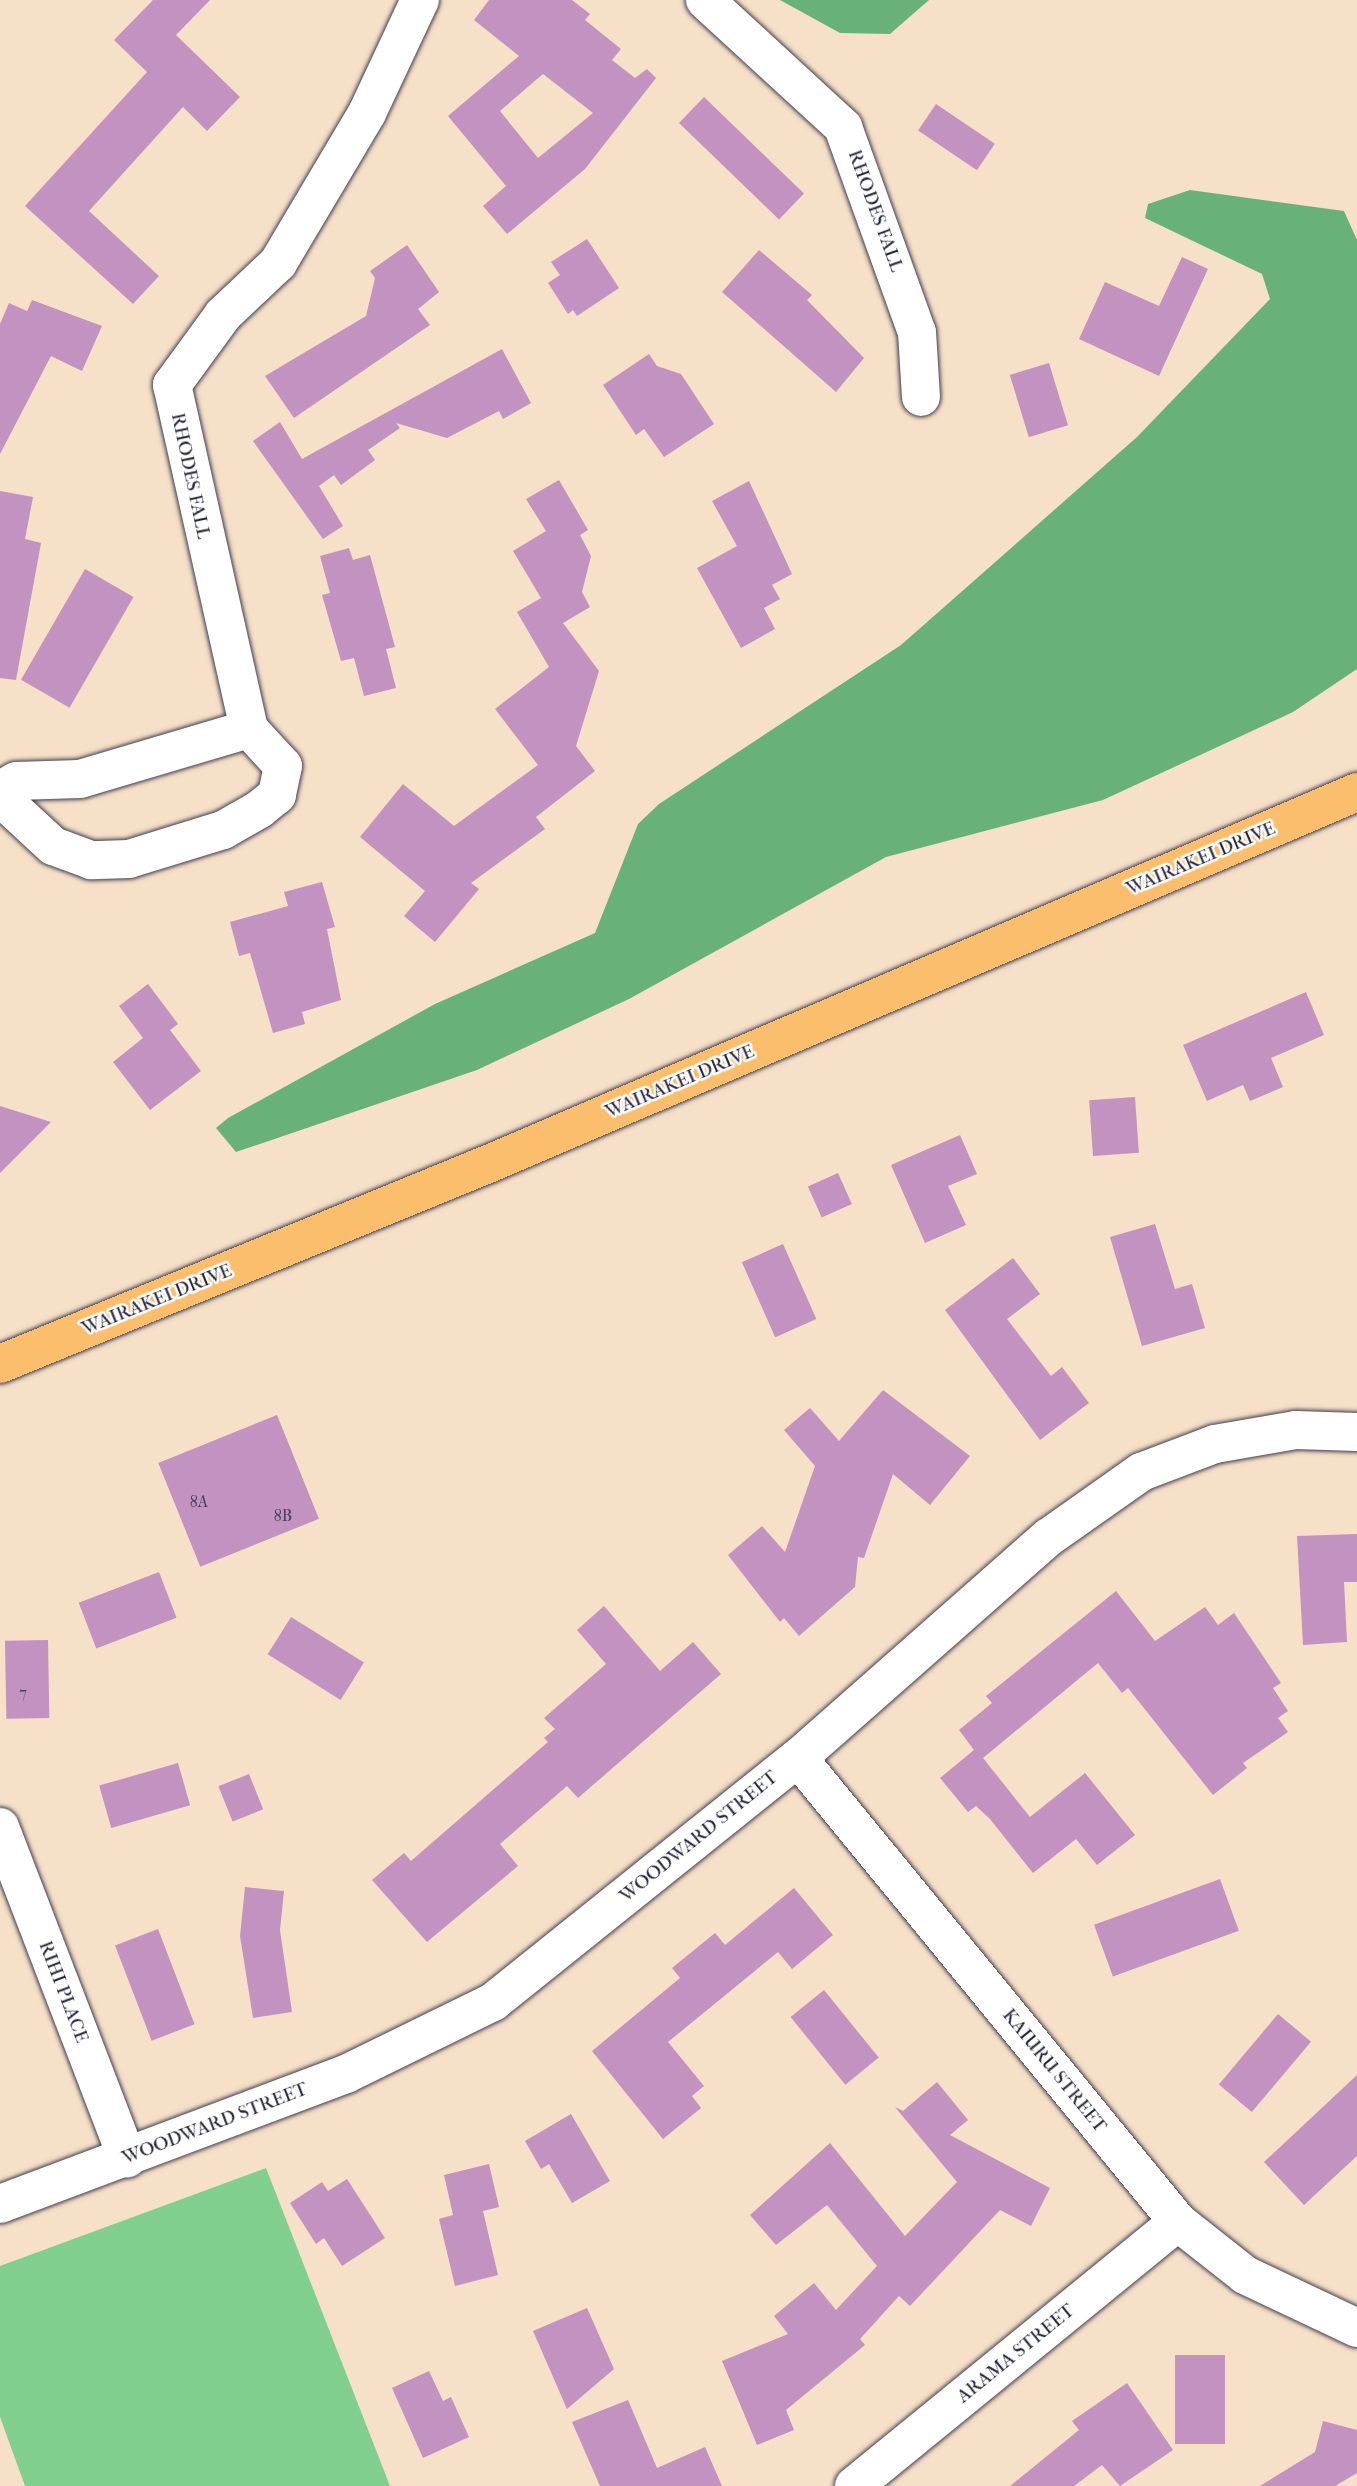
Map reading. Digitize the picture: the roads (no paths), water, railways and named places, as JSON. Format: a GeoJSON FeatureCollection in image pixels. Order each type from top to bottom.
{"type":"FeatureCollection","features":[{"type":"Feature","properties":{"kind":"main road","name":"WAIRAKEI DRIVE"},"geometry":{"type":"LineString","coordinates":[[0,1364],[493,1163],[1357,792]]}},
{"type":"Feature","properties":{"kind":"street","name":"RHODES FALL"},"geometry":{"type":"LineString","coordinates":[[249,729],[172,385],[223,315],[278,263],[367,113],[420,0]]}},
{"type":"Feature","properties":{"kind":"street","name":"RHODES FALL"},"geometry":{"type":"LineString","coordinates":[[705,0],[843,127],[917,332],[921,397]]}},
{"type":"Feature","properties":{"kind":"street"},"geometry":{"type":"LineString","coordinates":[[0,790],[16,781],[80,779],[249,729],[283,766],[277,794],[223,831],[129,859],[91,860],[53,846],[0,797]]}},
{"type":"Feature","properties":{"kind":"street","name":"WOODWARD STREET"},"geometry":{"type":"LineString","coordinates":[[0,2203],[127,2158],[346,2074],[492,2002],[798,1758],[1049,1536],[1141,1472],[1215,1444],[1296,1430],[1357,1432]]}},
{"type":"Feature","properties":{"kind":"street","name":"KAIURU STREET"},"geometry":{"type":"LineString","coordinates":[[798,1758],[1178,2222],[1245,2275],[1357,2328]]}},
{"type":"Feature","properties":{"kind":"street","name":"RIHI PLACE"},"geometry":{"type":"LineString","coordinates":[[0,1827],[127,2158]]}},
{"type":"Feature","properties":{"kind":"street","name":"ARAMA STREET"},"geometry":{"type":"LineString","coordinates":[[854,2486],[1178,2222]]}}]}
